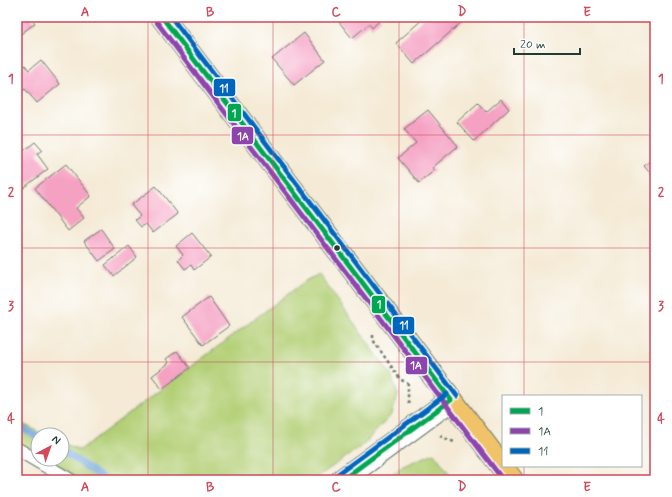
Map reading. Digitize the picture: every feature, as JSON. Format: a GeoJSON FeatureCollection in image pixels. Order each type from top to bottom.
{"type":"FeatureCollection","features":[{"type":"Feature","properties":{"kind":"main road"},"geometry":{"type":"LineString","coordinates":[[162,17],[502,467]]}},
{"type":"Feature","properties":{"kind":"main road"},"geometry":{"type":"LineString","coordinates":[[502,467],[512,480]]}},
{"type":"Feature","properties":{"kind":"street"},"geometry":{"type":"LineString","coordinates":[[342,480],[451,400]]}},
{"type":"Feature","properties":{"kind":"lane"},"geometry":{"type":"LineString","coordinates":[[17,449],[70,480]]}},
{"type":"Feature","properties":{"kind":"green space"},"geometry":{"type":"Polygon","coordinates":[[[319,274],[391,375],[398,395],[392,414],[362,446],[313,480],[80,480],[60,467],[70,467],[70,446],[80,450],[304,282],[319,274]]]}},
{"type":"Feature","properties":{"kind":"green space"},"geometry":{"type":"Polygon","coordinates":[[[17,421],[30,428],[30,450],[17,443],[17,421]]]}},
{"type":"Feature","properties":{"kind":"green space"},"geometry":{"type":"Polygon","coordinates":[[[434,453],[454,480],[384,480],[403,466],[434,453]]]}},
{"type":"Feature","properties":{"kind":"building"},"geometry":{"type":"Polygon","coordinates":[[[17,17],[30,17],[35,23],[17,37],[17,17]]]}},
{"type":"Feature","properties":{"kind":"building"},"geometry":{"type":"Polygon","coordinates":[[[335,17],[380,17],[381,19],[372,28],[369,24],[352,38],[335,17]]]}},
{"type":"Feature","properties":{"kind":"building"},"geometry":{"type":"Polygon","coordinates":[[[425,17],[462,17],[464,20],[414,64],[396,43],[425,17]]]}},
{"type":"Feature","properties":{"kind":"building"},"geometry":{"type":"Polygon","coordinates":[[[304,33],[325,60],[294,85],[272,59],[304,33]]]}},
{"type":"Feature","properties":{"kind":"building"},"geometry":{"type":"Polygon","coordinates":[[[41,60],[60,84],[37,103],[25,89],[17,95],[17,71],[25,65],[29,70],[41,60]]]}},
{"type":"Feature","properties":{"kind":"building"},"geometry":{"type":"Polygon","coordinates":[[[501,99],[509,109],[474,141],[457,122],[478,103],[486,112],[501,99]]]}},
{"type":"Feature","properties":{"kind":"building"},"geometry":{"type":"Polygon","coordinates":[[[428,110],[458,146],[432,168],[435,170],[419,183],[398,158],[416,143],[404,129],[428,110]]]}},
{"type":"Feature","properties":{"kind":"building"},"geometry":{"type":"Polygon","coordinates":[[[35,142],[42,150],[37,154],[48,169],[17,193],[17,156],[35,142]]]}},
{"type":"Feature","properties":{"kind":"building"},"geometry":{"type":"Polygon","coordinates":[[[655,146],[655,157],[650,151],[655,146]]]}},
{"type":"Feature","properties":{"kind":"building"},"geometry":{"type":"Polygon","coordinates":[[[655,157],[655,179],[644,166],[655,157]]]}},
{"type":"Feature","properties":{"kind":"building"},"geometry":{"type":"Polygon","coordinates":[[[66,164],[91,196],[76,208],[84,218],[68,231],[35,188],[66,164]]]}},
{"type":"Feature","properties":{"kind":"building"},"geometry":{"type":"Polygon","coordinates":[[[156,186],[178,214],[153,233],[146,224],[141,227],[135,220],[140,216],[131,205],[156,186]]]}},
{"type":"Feature","properties":{"kind":"building"},"geometry":{"type":"Polygon","coordinates":[[[101,229],[115,249],[99,261],[84,241],[101,229]]]}},
{"type":"Feature","properties":{"kind":"building"},"geometry":{"type":"Polygon","coordinates":[[[192,233],[211,257],[194,270],[191,265],[185,269],[178,260],[183,255],[176,246],[192,233]]]}},
{"type":"Feature","properties":{"kind":"building"},"geometry":{"type":"Polygon","coordinates":[[[129,246],[137,257],[114,276],[105,265],[129,246]]]}},
{"type":"Feature","properties":{"kind":"building"},"geometry":{"type":"Polygon","coordinates":[[[209,297],[229,326],[203,345],[182,317],[209,297]]]}},
{"type":"Feature","properties":{"kind":"building"},"geometry":{"type":"Polygon","coordinates":[[[177,351],[190,368],[162,389],[152,376],[169,363],[166,359],[177,351]]]}},
{"type":"Feature","properties":{"kind":"waterway"},"geometry":{"type":"LineString","coordinates":[[17,426],[30,433]]}},
{"type":"Feature","properties":{"kind":"waterway"},"geometry":{"type":"LineString","coordinates":[[70,456],[105,480]]}},
{"type":"Feature","properties":{"kind":"transit line","name":"1"},"geometry":{"type":"LineString","coordinates":[[162,17],[451,400]]}},
{"type":"Feature","properties":{"kind":"transit line","name":"11"},"geometry":{"type":"LineString","coordinates":[[171,17],[457,396]]}},
{"type":"Feature","properties":{"kind":"transit line","name":"1A"},"geometry":{"type":"LineString","coordinates":[[156,21],[503,480]]}},
{"type":"Feature","properties":{"kind":"transit line","name":"11"},"geometry":{"type":"LineString","coordinates":[[338,474],[447,394]]}},
{"type":"Feature","properties":{"kind":"transit line","name":"1"},"geometry":{"type":"LineString","coordinates":[[342,480],[451,400]]}}]}
